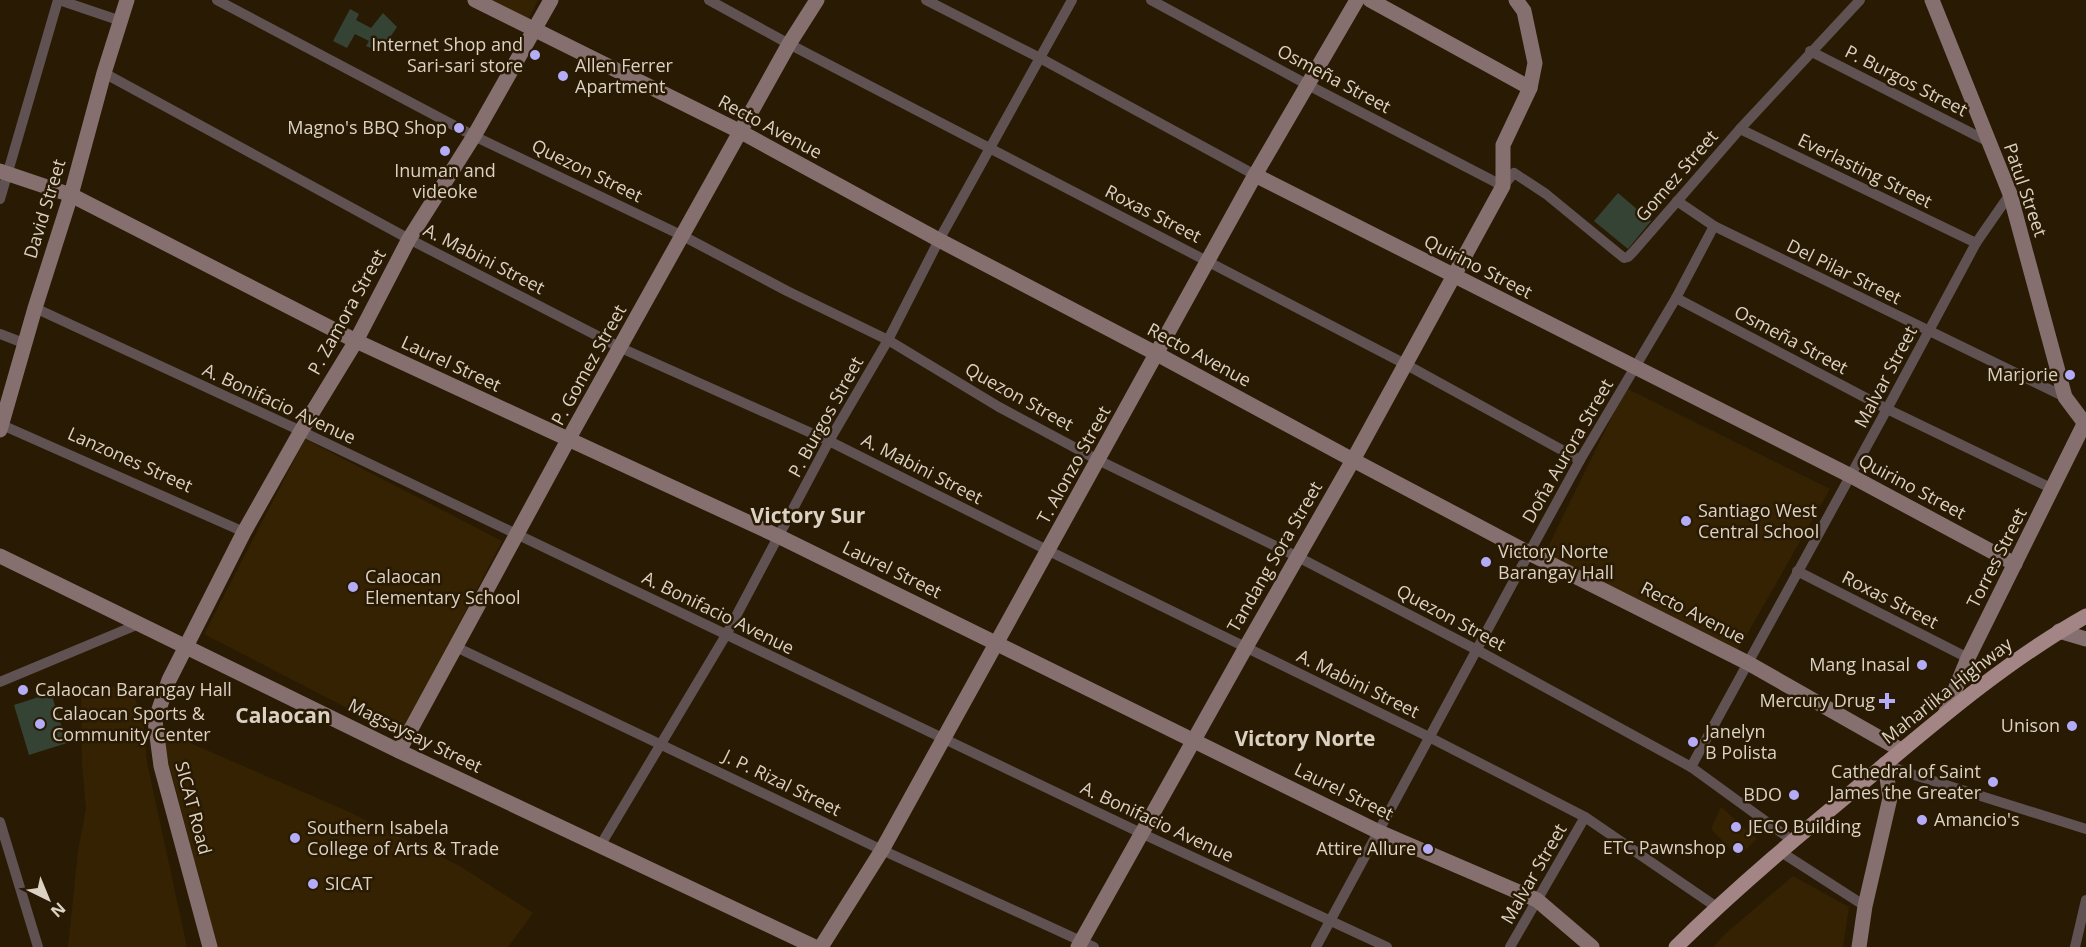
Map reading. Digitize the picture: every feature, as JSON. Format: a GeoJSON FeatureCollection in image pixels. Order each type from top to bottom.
{"type":"FeatureCollection","features":[{"type":"Feature","properties":{"kind":"main road","name":"Maharlika Highway"},"geometry":{"type":"LineString","coordinates":[[1676,947],[1793,840],[1945,714],[2059,631],[2086,616]]}},
{"type":"Feature","properties":{"kind":"street"},"geometry":{"type":"LineString","coordinates":[[0,199],[4,172],[58,0],[121,21]]}},
{"type":"Feature","properties":{"kind":"street","name":"David Street"},"geometry":{"type":"LineString","coordinates":[[1,426],[127,0]]}},
{"type":"Feature","properties":{"kind":"street","name":"Quezon Street"},"geometry":{"type":"LineString","coordinates":[[217,0],[474,136],[683,236],[787,291],[888,340],[999,407],[1098,460],[1298,557],[1477,650],[1691,767],[1793,840]]}},
{"type":"Feature","properties":{"kind":"street","name":"Recto Avenue"},"geometry":{"type":"LineString","coordinates":[[476,0],[741,132],[939,240],[1529,553],[1748,663],[1901,750]]}},
{"type":"Feature","properties":{"kind":"street","name":"P. Zamora Street"},"geometry":{"type":"LineString","coordinates":[[187,647],[244,532],[301,431],[356,341],[409,239],[474,136],[551,0]]}},
{"type":"Feature","properties":{"kind":"street","name":"Roxas Street"},"geometry":{"type":"LineString","coordinates":[[709,0],[989,149],[1406,364],[1580,460]]}},
{"type":"Feature","properties":{"kind":"street","name":"P. Gomez Street"},"geometry":{"type":"LineString","coordinates":[[399,751],[568,440],[789,44],[817,0]]}},
{"type":"Feature","properties":{"kind":"street","name":"Quirino Street"},"geometry":{"type":"LineString","coordinates":[[926,0],[1040,58],[1255,175],[1851,476],[2015,564]]}},
{"type":"Feature","properties":{"kind":"street","name":"P. Burgos Street"},"geometry":{"type":"LineString","coordinates":[[600,846],[726,634],[780,537],[829,441],[888,340],[939,240],[1072,0]]}},
{"type":"Feature","properties":{"kind":"street","name":"Osmeña Street"},"geometry":{"type":"LineString","coordinates":[[1151,0],[1308,85],[1503,186]]}},
{"type":"Feature","properties":{"kind":"street","name":"T. Alonzo Street"},"geometry":{"type":"LineString","coordinates":[[821,947],[882,850],[1255,175],[1357,0]]}},
{"type":"Feature","properties":{"kind":"street"},"geometry":{"type":"LineString","coordinates":[[1370,0],[1530,88]]}},
{"type":"Feature","properties":{"kind":"street"},"geometry":{"type":"LineString","coordinates":[[1503,186],[1503,145],[1530,88],[1535,63],[1524,11],[1516,0]]}},
{"type":"Feature","properties":{"kind":"street","name":"Gomez Street"},"geometry":{"type":"LineString","coordinates":[[1503,186],[1514,173],[1546,194],[1624,258],[1628,257],[1810,51],[1860,0]]}},
{"type":"Feature","properties":{"kind":"street","name":"Patul Street"},"geometry":{"type":"LineString","coordinates":[[1932,0],[2010,194],[2065,397],[2085,423]]}},
{"type":"Feature","properties":{"kind":"street","name":"P. Burgos Street"},"geometry":{"type":"LineString","coordinates":[[1810,51],[1987,141]]}},
{"type":"Feature","properties":{"kind":"street","name":"A. Mabini Street"},"geometry":{"type":"LineString","coordinates":[[104,73],[409,239],[621,348],[829,441],[1429,737],[1585,818],[1718,908]]}},
{"type":"Feature","properties":{"kind":"street","name":"Everlasting Street"},"geometry":{"type":"LineString","coordinates":[[1740,129],[1976,243]]}},
{"type":"Feature","properties":{"kind":"street","name":"Laurel Street"},"geometry":{"type":"LineString","coordinates":[[4,172],[71,195],[356,341],[780,537],[1378,832],[1537,900],[1592,947]]}},
{"type":"Feature","properties":{"kind":"street","name":"Tandang Sora Street"},"geometry":{"type":"LineString","coordinates":[[1084,945],[1193,741],[1353,460],[1503,186]]}},
{"type":"Feature","properties":{"kind":"street","name":"Malvar Street"},"geometry":{"type":"LineString","coordinates":[[1691,767],[1976,243],[2010,194]]}},
{"type":"Feature","properties":{"kind":"street","name":"Del Pilar Street"},"geometry":{"type":"LineString","coordinates":[[1677,201],[1714,226],[2065,397]]}},
{"type":"Feature","properties":{"kind":"street","name":"Doña Aurora Street"},"geometry":{"type":"LineString","coordinates":[[1316,947],[1580,460],[1676,298],[1714,226]]}},
{"type":"Feature","properties":{"kind":"street","name":"Osmeña Street"},"geometry":{"type":"LineString","coordinates":[[1676,298],[1887,409],[2053,489]]}},
{"type":"Feature","properties":{"kind":"street","name":"A. Bonifacio Avenue"},"geometry":{"type":"LineString","coordinates":[[35,308],[301,431],[942,739],[1387,947]]}},
{"type":"Feature","properties":{"kind":"street"},"geometry":{"type":"LineString","coordinates":[[0,334],[26,344]]}},
{"type":"Feature","properties":{"kind":"street","name":"Torres Street"},"geometry":{"type":"LineString","coordinates":[[1945,714],[1968,658],[2085,423]]}},
{"type":"Feature","properties":{"kind":"street","name":"Lanzones Street"},"geometry":{"type":"LineString","coordinates":[[1,426],[244,532]]}},
{"type":"Feature","properties":{"kind":"street","name":"Magsaysay Street"},"geometry":{"type":"LineString","coordinates":[[0,556],[399,751],[815,947]]}},
{"type":"Feature","properties":{"kind":"street","name":"Roxas Street"},"geometry":{"type":"LineString","coordinates":[[1797,571],[1968,658]]}},
{"type":"Feature","properties":{"kind":"street"},"geometry":{"type":"LineString","coordinates":[[0,682],[139,624]]}},
{"type":"Feature","properties":{"kind":"street"},"geometry":{"type":"LineString","coordinates":[[2059,631],[2086,639]]}},
{"type":"Feature","properties":{"kind":"street","name":"SICAT Road"},"geometry":{"type":"LineString","coordinates":[[187,647],[169,680],[155,721],[161,766],[210,947]]}},
{"type":"Feature","properties":{"kind":"street","name":"J. P. Rizal Street"},"geometry":{"type":"LineString","coordinates":[[456,647],[1084,945]]}},
{"type":"Feature","properties":{"kind":"street"},"geometry":{"type":"LineString","coordinates":[[1859,947],[1865,906],[1890,798],[1885,764],[2086,829]]}},
{"type":"Feature","properties":{"kind":"street","name":"Malvar Street"},"geometry":{"type":"LineString","coordinates":[[1510,947],[1585,818]]}},
{"type":"Feature","properties":{"kind":"street"},"geometry":{"type":"LineString","coordinates":[[0,822],[38,947]]}},
{"type":"Feature","properties":{"kind":"street"},"geometry":{"type":"LineString","coordinates":[[1781,852],[1865,906]]}},
{"type":"Feature","properties":{"kind":"street"},"geometry":{"type":"LineString","coordinates":[[2075,947],[2086,900]]}},
{"type":"Feature","properties":{"kind":"shaded area"},"geometry":{"type":"Polygon","coordinates":[[[484,0],[538,0],[527,22],[484,0]]]}},
{"type":"Feature","properties":{"kind":"shaded area","name":"Santiago West Central School"},"geometry":{"type":"Polygon","coordinates":[[[1626,388],[1830,489],[1737,652],[1545,553],[1626,388]]]}},
{"type":"Feature","properties":{"kind":"shaded area","name":"Calaocan Elementary School"},"geometry":{"type":"Polygon","coordinates":[[[305,439],[502,541],[401,736],[204,634],[305,439]]]}},
{"type":"Feature","properties":{"kind":"shaded area"},"geometry":{"type":"Polygon","coordinates":[[[113,687],[133,695],[143,716],[147,762],[187,947],[68,947],[78,851],[86,808],[82,764],[81,694],[113,687]]]}},
{"type":"Feature","properties":{"kind":"shaded area","name":"Southern Isabela College of Arts & Trade"},"geometry":{"type":"Polygon","coordinates":[[[160,730],[345,810],[460,866],[533,913],[508,947],[217,947],[160,730]]]}},
{"type":"Feature","properties":{"kind":"shaded area"},"geometry":{"type":"Polygon","coordinates":[[[1721,807],[1757,839],[1738,857],[1711,829],[1721,807]]]}},
{"type":"Feature","properties":{"kind":"shaded area"},"geometry":{"type":"Polygon","coordinates":[[[1793,876],[1849,907],[1843,947],[1713,947],[1725,934],[1793,876]]]}},
{"type":"Feature","properties":{"kind":"green space"},"geometry":{"type":"Polygon","coordinates":[[[350,9],[359,14],[356,20],[371,28],[383,13],[397,27],[380,52],[366,46],[369,41],[355,34],[347,48],[333,41],[350,9]]]}},
{"type":"Feature","properties":{"kind":"green space"},"geometry":{"type":"Polygon","coordinates":[[[1618,193],[1651,221],[1628,249],[1594,221],[1618,193]]]}},
{"type":"Feature","properties":{"kind":"green space","name":"Calaocan Sports & Community Center"},"geometry":{"type":"Polygon","coordinates":[[[51,693],[67,743],[29,755],[14,705],[51,693]]]}},
{"type":"Feature","properties":{"kind":"place","name":"Internet Shop and Sari-sari store"},"geometry":{"type":"Point","coordinates":[535,55]}},
{"type":"Feature","properties":{"kind":"place","name":"Allen Ferrer Apartment"},"geometry":{"type":"Point","coordinates":[563,76]}},
{"type":"Feature","properties":{"kind":"place","name":"Magno's BBQ Shop"},"geometry":{"type":"Point","coordinates":[459,128]}},
{"type":"Feature","properties":{"kind":"place","name":"Inuman and videoke"},"geometry":{"type":"Point","coordinates":[445,151]}},
{"type":"Feature","properties":{"kind":"place","name":"Marjorie"},"geometry":{"type":"Point","coordinates":[2070,375]}},
{"type":"Feature","properties":{"kind":"place","name":"Santiago West Central School"},"geometry":{"type":"Point","coordinates":[1686,521]}},
{"type":"Feature","properties":{"kind":"place","name":"Victory Norte Barangay Hall"},"geometry":{"type":"Point","coordinates":[1486,562]}},
{"type":"Feature","properties":{"kind":"place","name":"Calaocan Elementary School"},"geometry":{"type":"Point","coordinates":[353,587]}},
{"type":"Feature","properties":{"kind":"place","name":"Mang Inasal"},"geometry":{"type":"Point","coordinates":[1922,665]}},
{"type":"Feature","properties":{"kind":"place","name":"Calaocan Barangay Hall"},"geometry":{"type":"Point","coordinates":[23,690]}},
{"type":"Feature","properties":{"kind":"place","name":"Mercury Drug"},"geometry":{"type":"Point","coordinates":[1887,701]}},
{"type":"Feature","properties":{"kind":"place","name":"Calaocan Sports & Community Center"},"geometry":{"type":"Point","coordinates":[40,724]}},
{"type":"Feature","properties":{"kind":"place","name":"Unison"},"geometry":{"type":"Point","coordinates":[2072,726]}},
{"type":"Feature","properties":{"kind":"place","name":"Janelyn B Polista"},"geometry":{"type":"Point","coordinates":[1693,742]}},
{"type":"Feature","properties":{"kind":"place","name":"Cathedral of Saint James the Greater"},"geometry":{"type":"Point","coordinates":[1993,782]}},
{"type":"Feature","properties":{"kind":"place","name":"BDO"},"geometry":{"type":"Point","coordinates":[1794,795]}},
{"type":"Feature","properties":{"kind":"place","name":"Amancio's"},"geometry":{"type":"Point","coordinates":[1922,820]}},
{"type":"Feature","properties":{"kind":"place","name":"JECO Building"},"geometry":{"type":"Point","coordinates":[1736,827]}},
{"type":"Feature","properties":{"kind":"place","name":"Southern Isabela College of Arts & Trade"},"geometry":{"type":"Point","coordinates":[295,838]}},
{"type":"Feature","properties":{"kind":"place","name":"ETC Pawnshop"},"geometry":{"type":"Point","coordinates":[1738,848]}},
{"type":"Feature","properties":{"kind":"place","name":"Attire Allure"},"geometry":{"type":"Point","coordinates":[1428,849]}},
{"type":"Feature","properties":{"kind":"place","name":"SICAT"},"geometry":{"type":"Point","coordinates":[313,884]}},
{"type":"Feature","properties":{"kind":"district","name":"Victory Sur"},"geometry":{"type":"Point","coordinates":[808,516]}},
{"type":"Feature","properties":{"kind":"district","name":"Calaocan"},"geometry":{"type":"Point","coordinates":[283,716]}},
{"type":"Feature","properties":{"kind":"district","name":"Victory Norte"},"geometry":{"type":"Point","coordinates":[1305,739]}}]}
